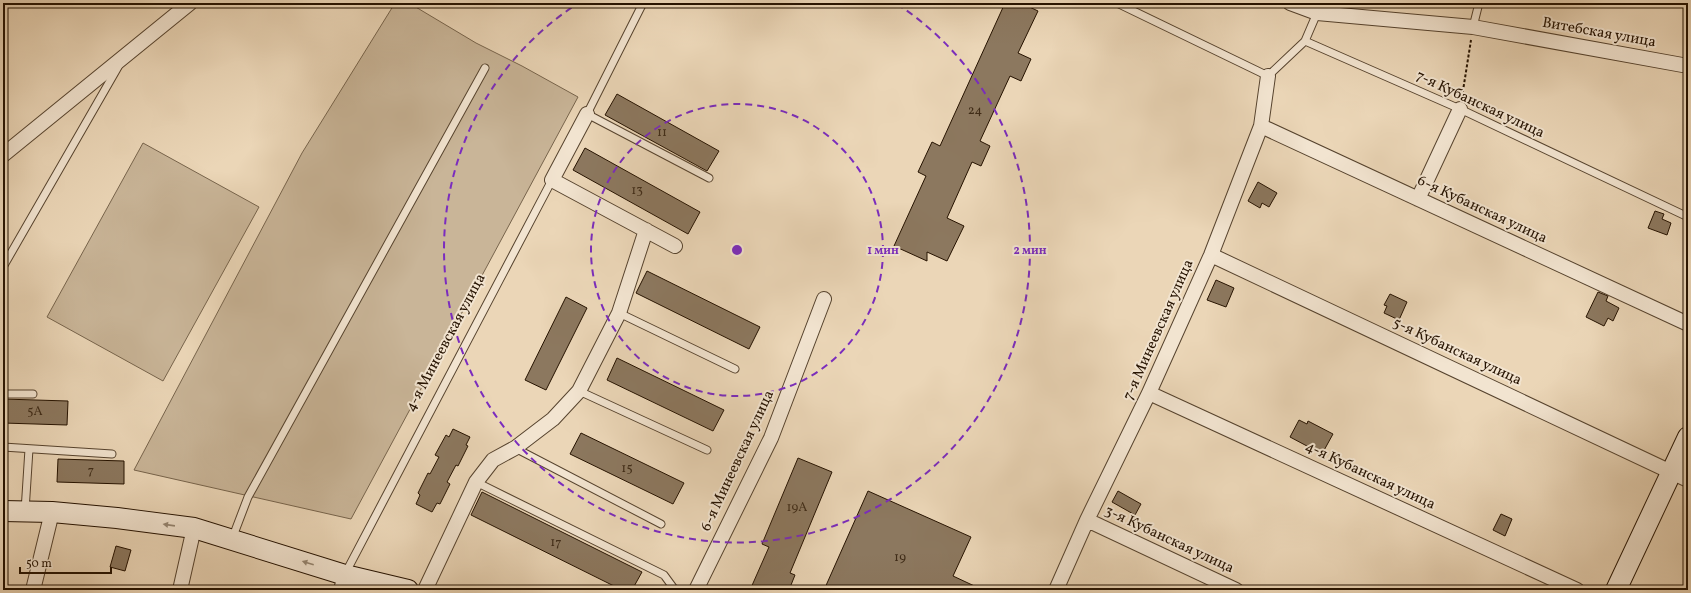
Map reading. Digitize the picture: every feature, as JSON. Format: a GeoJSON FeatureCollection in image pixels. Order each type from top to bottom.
{"type":"FeatureCollection","features":[{"type":"Feature","properties":{"kind":"street"},"geometry":{"type":"LineString","coordinates":[[3,155],[190,3]]}},
{"type":"Feature","properties":{"kind":"street","name":"Витебская улица"},"geometry":{"type":"LineString","coordinates":[[1290,3],[1317,13],[1473,27],[1688,66]]}},
{"type":"Feature","properties":{"kind":"street","name":"7-я Минеевская улица"},"geometry":{"type":"LineString","coordinates":[[1056,590],[1087,520],[1150,394],[1211,255],[1261,126],[1268,76]]}},
{"type":"Feature","properties":{"kind":"street"},"geometry":{"type":"LineString","coordinates":[[1418,199],[1460,109]]}},
{"type":"Feature","properties":{"kind":"street","name":"4-я Минеевская улица"},"geometry":{"type":"LineString","coordinates":[[552,180],[587,114]]}},
{"type":"Feature","properties":{"kind":"street","name":"6-я Кубанская улица"},"geometry":{"type":"LineString","coordinates":[[1261,126],[1688,324]]}},
{"type":"Feature","properties":{"kind":"street"},"geometry":{"type":"LineString","coordinates":[[552,180],[675,246]]}},
{"type":"Feature","properties":{"kind":"street"},"geometry":{"type":"LineString","coordinates":[[425,590],[476,482],[493,460],[515,448],[553,419],[579,391],[619,313],[646,230]]}},
{"type":"Feature","properties":{"kind":"street","name":"5-я Кубанская улица"},"geometry":{"type":"LineString","coordinates":[[1211,255],[1680,476]]}},
{"type":"Feature","properties":{"kind":"street","name":"6-я Минеевская улица"},"geometry":{"type":"LineString","coordinates":[[696,590],[771,438],[824,299]]}},
{"type":"Feature","properties":{"kind":"street","name":"4-я Кубанская улица"},"geometry":{"type":"LineString","coordinates":[[1150,394],[1577,590]]}},
{"type":"Feature","properties":{"kind":"street"},"geometry":{"type":"LineString","coordinates":[[1616,590],[1680,476],[1688,437]]}},
{"type":"Feature","properties":{"kind":"street"},"geometry":{"type":"LineString","coordinates":[[3,511],[52,512],[117,518],[194,528],[232,540],[343,582],[408,590]]}},
{"type":"Feature","properties":{"kind":"street"},"geometry":{"type":"LineString","coordinates":[[33,590],[52,512]]}},
{"type":"Feature","properties":{"kind":"street","name":"3-я Кубанская улица"},"geometry":{"type":"LineString","coordinates":[[1087,520],[1236,590]]}},
{"type":"Feature","properties":{"kind":"street"},"geometry":{"type":"LineString","coordinates":[[180,590],[194,528]]}},
{"type":"Feature","properties":{"kind":"lane"},"geometry":{"type":"LineString","coordinates":[[642,3],[587,114],[709,178]]}},
{"type":"Feature","properties":{"kind":"lane"},"geometry":{"type":"LineString","coordinates":[[1117,3],[1268,76],[1305,41],[1317,13]]}},
{"type":"Feature","properties":{"kind":"lane"},"geometry":{"type":"LineString","coordinates":[[1473,27],[1479,3]]}},
{"type":"Feature","properties":{"kind":"lane","name":"7-я Кубанская улица"},"geometry":{"type":"LineString","coordinates":[[1305,41],[1460,109],[1688,216]]}},
{"type":"Feature","properties":{"kind":"lane"},"geometry":{"type":"LineString","coordinates":[[3,267],[123,58]]}},
{"type":"Feature","properties":{"kind":"lane"},"geometry":{"type":"LineString","coordinates":[[232,540],[248,497],[485,68]]}},
{"type":"Feature","properties":{"kind":"lane","name":"4-я Минеевская улица"},"geometry":{"type":"LineString","coordinates":[[343,582],[552,180]]}},
{"type":"Feature","properties":{"kind":"lane"},"geometry":{"type":"LineString","coordinates":[[619,313],[735,369]]}},
{"type":"Feature","properties":{"kind":"lane"},"geometry":{"type":"LineString","coordinates":[[579,391],[707,450]]}},
{"type":"Feature","properties":{"kind":"lane"},"geometry":{"type":"LineString","coordinates":[[3,394],[33,394]]}},
{"type":"Feature","properties":{"kind":"lane"},"geometry":{"type":"LineString","coordinates":[[3,447],[112,454]]}},
{"type":"Feature","properties":{"kind":"lane"},"geometry":{"type":"LineString","coordinates":[[515,448],[661,524]]}},
{"type":"Feature","properties":{"kind":"lane"},"geometry":{"type":"LineString","coordinates":[[25,511],[29,449]]}},
{"type":"Feature","properties":{"kind":"lane"},"geometry":{"type":"LineString","coordinates":[[476,482],[664,576],[675,590]]}},
{"type":"Feature","properties":{"kind":"path"},"geometry":{"type":"LineString","coordinates":[[1460,109],[1473,27]]}},
{"type":"Feature","properties":{"kind":"shaded area"},"geometry":{"type":"Polygon","coordinates":[[[395,3],[409,3],[476,43],[578,97],[351,519],[134,470],[302,153],[395,3]]]}},
{"type":"Feature","properties":{"kind":"shaded area"},"geometry":{"type":"Polygon","coordinates":[[[143,143],[259,207],[163,381],[47,317],[143,143]]]}},
{"type":"Feature","properties":{"kind":"building"},"geometry":{"type":"Polygon","coordinates":[[[1005,3],[1021,3],[1038,11],[1018,53],[1031,59],[1021,81],[1010,76],[980,141],[990,146],[981,166],[972,162],[947,218],[964,226],[947,261],[927,252],[927,261],[894,246],[926,176],[918,172],[932,142],[940,146],[1005,3]]]}},
{"type":"Feature","properties":{"kind":"building"},"geometry":{"type":"Polygon","coordinates":[[[617,94],[719,151],[707,171],[605,115],[617,94]]]}},
{"type":"Feature","properties":{"kind":"building"},"geometry":{"type":"Polygon","coordinates":[[[585,148],[700,212],[688,234],[573,170],[585,148]]]}},
{"type":"Feature","properties":{"kind":"building"},"geometry":{"type":"Polygon","coordinates":[[[1258,182],[1277,193],[1269,207],[1262,203],[1260,208],[1248,201],[1258,182]]]}},
{"type":"Feature","properties":{"kind":"building"},"geometry":{"type":"Polygon","coordinates":[[[1655,211],[1664,214],[1662,219],[1671,223],[1667,235],[1648,228],[1655,211]]]}},
{"type":"Feature","properties":{"kind":"building"},"geometry":{"type":"Polygon","coordinates":[[[647,271],[760,327],[749,349],[636,293],[647,271]]]}},
{"type":"Feature","properties":{"kind":"building"},"geometry":{"type":"Polygon","coordinates":[[[1216,280],[1234,288],[1226,307],[1207,300],[1216,280]]]}},
{"type":"Feature","properties":{"kind":"building"},"geometry":{"type":"Polygon","coordinates":[[[1598,292],[1608,296],[1606,301],[1619,308],[1613,321],[1608,318],[1604,326],[1586,317],[1598,292]]]}},
{"type":"Feature","properties":{"kind":"building"},"geometry":{"type":"Polygon","coordinates":[[[1390,294],[1407,302],[1399,320],[1384,313],[1387,306],[1384,305],[1390,294]]]}},
{"type":"Feature","properties":{"kind":"building"},"geometry":{"type":"Polygon","coordinates":[[[566,297],[587,308],[546,390],[525,380],[566,297]]]}},
{"type":"Feature","properties":{"kind":"building"},"geometry":{"type":"Polygon","coordinates":[[[617,358],[724,410],[713,431],[607,380],[617,358]]]}},
{"type":"Feature","properties":{"kind":"building"},"geometry":{"type":"Polygon","coordinates":[[[3,399],[68,401],[67,425],[3,423],[3,399]]]}},
{"type":"Feature","properties":{"kind":"building"},"geometry":{"type":"Polygon","coordinates":[[[1299,420],[1307,424],[1308,421],[1333,434],[1322,454],[1290,437],[1299,420]]]}},
{"type":"Feature","properties":{"kind":"building"},"geometry":{"type":"Polygon","coordinates":[[[453,429],[470,437],[466,445],[468,446],[458,466],[456,465],[447,482],[450,484],[440,504],[437,503],[432,512],[416,504],[420,495],[418,493],[428,473],[430,474],[439,457],[435,455],[446,435],[449,437],[453,429]]]}},
{"type":"Feature","properties":{"kind":"building"},"geometry":{"type":"Polygon","coordinates":[[[581,433],[684,483],[673,504],[570,454],[581,433]]]}},
{"type":"Feature","properties":{"kind":"building"},"geometry":{"type":"Polygon","coordinates":[[[798,458],[832,472],[790,573],[795,575],[789,590],[750,590],[769,547],[762,544],[798,458]]]}},
{"type":"Feature","properties":{"kind":"building"},"geometry":{"type":"Polygon","coordinates":[[[58,459],[124,461],[124,484],[57,482],[58,459]]]}},
{"type":"Feature","properties":{"kind":"building"},"geometry":{"type":"Polygon","coordinates":[[[868,491],[971,537],[953,576],[983,590],[824,590],[868,491]]]}},
{"type":"Feature","properties":{"kind":"building"},"geometry":{"type":"Polygon","coordinates":[[[1118,491],[1141,504],[1135,515],[1112,502],[1118,491]]]}},
{"type":"Feature","properties":{"kind":"building"},"geometry":{"type":"Polygon","coordinates":[[[482,492],[642,572],[632,590],[622,590],[471,515],[482,492]]]}},
{"type":"Feature","properties":{"kind":"building"},"geometry":{"type":"Polygon","coordinates":[[[1501,514],[1512,519],[1505,536],[1493,530],[1501,514]]]}},
{"type":"Feature","properties":{"kind":"building"},"geometry":{"type":"Polygon","coordinates":[[[116,546],[131,550],[125,571],[110,567],[116,546]]]}}]}
